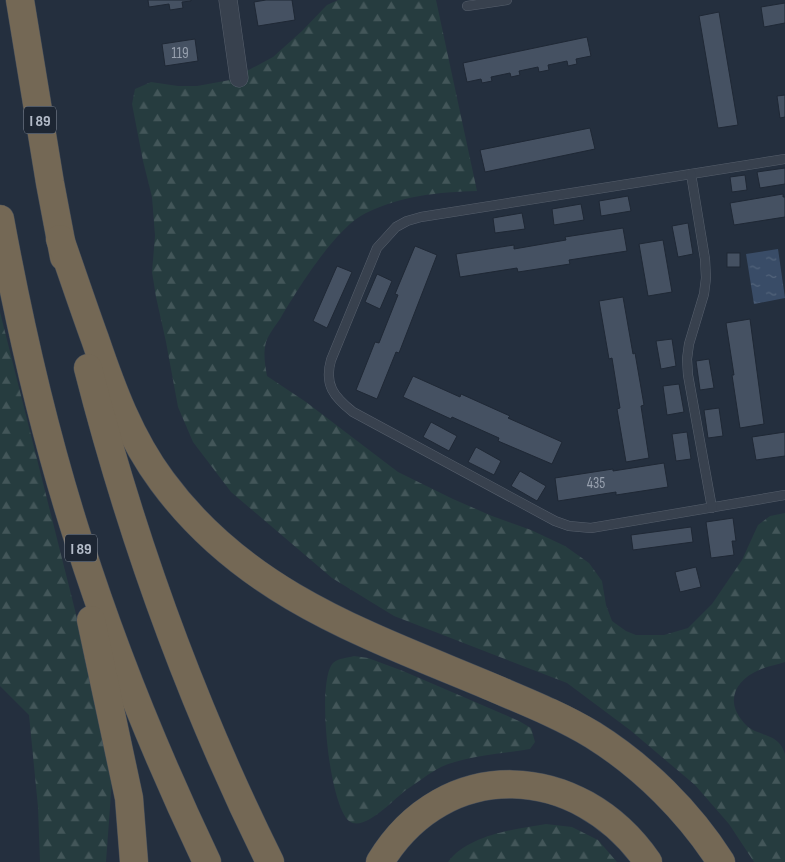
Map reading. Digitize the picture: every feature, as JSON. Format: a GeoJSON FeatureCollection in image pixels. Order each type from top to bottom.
{"type":"FeatureCollection","features":[{"type":"Feature","properties":{"kind":"highway","name":"I 89"},"geometry":{"type":"LineString","coordinates":[[20,0],[60,240],[73,304],[112,459],[146,567],[206,725],[228,777],[270,862]]}},
{"type":"Feature","properties":{"kind":"highway","name":"I 89"},"geometry":{"type":"LineString","coordinates":[[0,219],[24,339],[59,475],[92,583],[134,694],[164,766],[208,862]]}},
{"type":"Feature","properties":{"kind":"highway"},"geometry":{"type":"LineString","coordinates":[[60,240],[110,383],[127,425],[161,480],[205,532],[260,576],[302,602],[376,638],[548,712],[594,736],[636,767],[664,792],[696,827],[721,862]]}},
{"type":"Feature","properties":{"kind":"highway"},"geometry":{"type":"LineString","coordinates":[[59,475],[126,776],[131,812],[134,862]]}},
{"type":"Feature","properties":{"kind":"highway"},"geometry":{"type":"LineString","coordinates":[[380,862],[394,840],[432,807],[464,792],[489,786],[513,784],[544,787],[572,797],[587,805],[625,834],[648,862]]}},
{"type":"Feature","properties":{"kind":"street"},"geometry":{"type":"LineString","coordinates":[[228,0],[240,78]]}},
{"type":"Feature","properties":{"kind":"lane"},"geometry":{"type":"LineString","coordinates":[[467,6],[506,0]]}},
{"type":"Feature","properties":{"kind":"lane"},"geometry":{"type":"LineString","coordinates":[[785,159],[422,217],[401,224],[386,236],[377,248],[328,371],[331,387],[338,400],[353,412],[555,521],[570,526],[591,528],[785,496]]}},
{"type":"Feature","properties":{"kind":"lane"},"geometry":{"type":"LineString","coordinates":[[691,174],[705,259],[706,278],[704,294],[688,344],[688,375],[712,508]]}},
{"type":"Feature","properties":{"kind":"green space"},"geometry":{"type":"Polygon","coordinates":[[[338,0],[436,0],[477,191],[448,192],[406,199],[379,207],[354,220],[342,231],[318,260],[269,336],[265,351],[267,376],[306,402],[398,472],[453,499],[531,530],[565,546],[589,563],[602,581],[606,605],[612,621],[626,631],[636,635],[664,635],[688,628],[712,604],[742,560],[758,525],[770,516],[785,513],[785,662],[762,669],[743,680],[735,693],[734,701],[739,717],[746,725],[773,738],[782,747],[785,754],[785,862],[754,862],[729,824],[695,785],[630,730],[567,683],[394,616],[332,578],[231,492],[193,442],[178,407],[156,297],[152,272],[155,236],[152,197],[132,104],[135,89],[151,82],[178,86],[197,86],[230,80],[273,57],[327,5],[338,0]]]}},
{"type":"Feature","properties":{"kind":"green space"},"geometry":{"type":"Polygon","coordinates":[[[0,312],[85,650],[112,780],[106,862],[40,862],[38,807],[29,715],[0,686],[0,312]]]}},
{"type":"Feature","properties":{"kind":"green space"},"geometry":{"type":"Polygon","coordinates":[[[354,656],[368,658],[403,671],[519,721],[531,728],[535,742],[530,749],[473,757],[441,767],[406,790],[371,819],[355,823],[349,821],[342,810],[336,792],[327,743],[325,717],[328,674],[333,663],[340,659],[354,656]]]}},
{"type":"Feature","properties":{"kind":"green space"},"geometry":{"type":"Polygon","coordinates":[[[546,824],[572,827],[598,840],[617,862],[448,862],[467,845],[480,839],[507,831],[546,824]]]}},
{"type":"Feature","properties":{"kind":"water"},"geometry":{"type":"Polygon","coordinates":[[[778,249],[785,298],[754,304],[746,254],[778,249]]]}},
{"type":"Feature","properties":{"kind":"building"},"geometry":{"type":"Polygon","coordinates":[[[148,0],[191,1],[182,2],[183,8],[170,10],[169,4],[149,7],[148,0]]]}},
{"type":"Feature","properties":{"kind":"building"},"geometry":{"type":"Polygon","coordinates":[[[292,0],[295,20],[258,26],[254,2],[292,0]]]}},
{"type":"Feature","properties":{"kind":"building"},"geometry":{"type":"Polygon","coordinates":[[[785,3],[785,23],[764,27],[761,7],[785,3]]]}},
{"type":"Feature","properties":{"kind":"building"},"geometry":{"type":"Polygon","coordinates":[[[719,12],[738,125],[718,128],[699,16],[719,12]]]}},
{"type":"Feature","properties":{"kind":"building"},"geometry":{"type":"Polygon","coordinates":[[[587,37],[591,56],[576,59],[577,64],[568,66],[567,61],[548,65],[549,70],[539,72],[538,67],[519,71],[520,75],[511,77],[510,73],[491,77],[492,81],[482,83],[481,79],[467,82],[463,63],[587,37]]]}},
{"type":"Feature","properties":{"kind":"building"},"geometry":{"type":"Polygon","coordinates":[[[195,39],[198,61],[165,66],[162,44],[195,39]]]}},
{"type":"Feature","properties":{"kind":"building"},"geometry":{"type":"Polygon","coordinates":[[[785,95],[785,117],[780,118],[777,96],[785,95]]]}},
{"type":"Feature","properties":{"kind":"building"},"geometry":{"type":"Polygon","coordinates":[[[590,128],[595,149],[485,172],[480,150],[590,128]]]}},
{"type":"Feature","properties":{"kind":"building"},"geometry":{"type":"Polygon","coordinates":[[[785,168],[785,184],[760,188],[757,172],[785,168]]]}},
{"type":"Feature","properties":{"kind":"building"},"geometry":{"type":"Polygon","coordinates":[[[745,175],[747,190],[732,192],[730,177],[745,175]]]}},
{"type":"Feature","properties":{"kind":"building"},"geometry":{"type":"Polygon","coordinates":[[[783,194],[783,197],[785,197],[785,217],[734,225],[730,203],[783,194]]]}},
{"type":"Feature","properties":{"kind":"building"},"geometry":{"type":"Polygon","coordinates":[[[628,196],[631,211],[601,216],[599,201],[628,196]]]}},
{"type":"Feature","properties":{"kind":"building"},"geometry":{"type":"Polygon","coordinates":[[[581,204],[584,220],[554,225],[552,209],[581,204]]]}},
{"type":"Feature","properties":{"kind":"building"},"geometry":{"type":"Polygon","coordinates":[[[522,213],[525,229],[495,233],[493,218],[522,213]]]}},
{"type":"Feature","properties":{"kind":"building"},"geometry":{"type":"Polygon","coordinates":[[[688,223],[693,254],[678,257],[672,226],[688,223]]]}},
{"type":"Feature","properties":{"kind":"building"},"geometry":{"type":"Polygon","coordinates":[[[623,228],[627,251],[569,260],[570,264],[518,272],[517,268],[460,277],[456,254],[514,245],[514,249],[566,240],[565,237],[623,228]]]}},
{"type":"Feature","properties":{"kind":"building"},"geometry":{"type":"Polygon","coordinates":[[[663,240],[672,292],[648,296],[639,244],[663,240]]]}},
{"type":"Feature","properties":{"kind":"building"},"geometry":{"type":"Polygon","coordinates":[[[415,246],[437,255],[399,353],[396,352],[377,399],[356,390],[375,342],[379,343],[398,295],[395,294],[415,246]]]}},
{"type":"Feature","properties":{"kind":"building"},"geometry":{"type":"Polygon","coordinates":[[[727,253],[740,253],[740,267],[727,267],[727,253]]]}},
{"type":"Feature","properties":{"kind":"building"},"geometry":{"type":"Polygon","coordinates":[[[337,266],[352,272],[327,328],[313,321],[337,266]]]}},
{"type":"Feature","properties":{"kind":"building"},"geometry":{"type":"Polygon","coordinates":[[[377,274],[392,281],[380,309],[365,302],[377,274]]]}},
{"type":"Feature","properties":{"kind":"building"},"geometry":{"type":"Polygon","coordinates":[[[623,297],[644,405],[641,406],[649,458],[626,462],[617,409],[620,408],[612,358],[609,359],[599,301],[623,297]]]}},
{"type":"Feature","properties":{"kind":"building"},"geometry":{"type":"Polygon","coordinates":[[[750,319],[764,424],[740,428],[726,323],[750,319]]]}},
{"type":"Feature","properties":{"kind":"building"},"geometry":{"type":"Polygon","coordinates":[[[672,339],[676,366],[661,369],[656,341],[672,339]]]}},
{"type":"Feature","properties":{"kind":"building"},"geometry":{"type":"Polygon","coordinates":[[[709,359],[714,388],[700,390],[696,361],[709,359]]]}},
{"type":"Feature","properties":{"kind":"building"},"geometry":{"type":"Polygon","coordinates":[[[413,376],[460,397],[461,394],[510,416],[508,418],[562,442],[552,464],[498,441],[499,438],[403,397],[413,376]]]}},
{"type":"Feature","properties":{"kind":"building"},"geometry":{"type":"Polygon","coordinates":[[[679,384],[684,412],[667,415],[663,386],[679,384]]]}},
{"type":"Feature","properties":{"kind":"building"},"geometry":{"type":"Polygon","coordinates":[[[719,408],[723,436],[708,438],[704,410],[719,408]]]}},
{"type":"Feature","properties":{"kind":"building"},"geometry":{"type":"Polygon","coordinates":[[[431,422],[457,436],[449,451],[423,437],[431,422]]]}},
{"type":"Feature","properties":{"kind":"building"},"geometry":{"type":"Polygon","coordinates":[[[687,432],[691,459],[676,461],[672,434],[687,432]]]}},
{"type":"Feature","properties":{"kind":"building"},"geometry":{"type":"Polygon","coordinates":[[[785,432],[785,456],[756,460],[752,437],[785,432]]]}},
{"type":"Feature","properties":{"kind":"building"},"geometry":{"type":"Polygon","coordinates":[[[476,447],[501,461],[494,475],[468,462],[476,447]]]}},
{"type":"Feature","properties":{"kind":"building"},"geometry":{"type":"Polygon","coordinates":[[[664,463],[668,487],[616,495],[616,492],[558,501],[555,478],[664,463]]]}},
{"type":"Feature","properties":{"kind":"building"},"geometry":{"type":"Polygon","coordinates":[[[520,471],[546,486],[537,501],[511,486],[520,471]]]}},
{"type":"Feature","properties":{"kind":"building"},"geometry":{"type":"Polygon","coordinates":[[[733,518],[736,541],[732,541],[734,555],[711,558],[706,522],[733,518]]]}},
{"type":"Feature","properties":{"kind":"building"},"geometry":{"type":"Polygon","coordinates":[[[691,527],[693,542],[633,550],[631,535],[691,527]]]}},
{"type":"Feature","properties":{"kind":"building"},"geometry":{"type":"Polygon","coordinates":[[[696,567],[701,587],[680,592],[675,572],[696,567]]]}}]}
